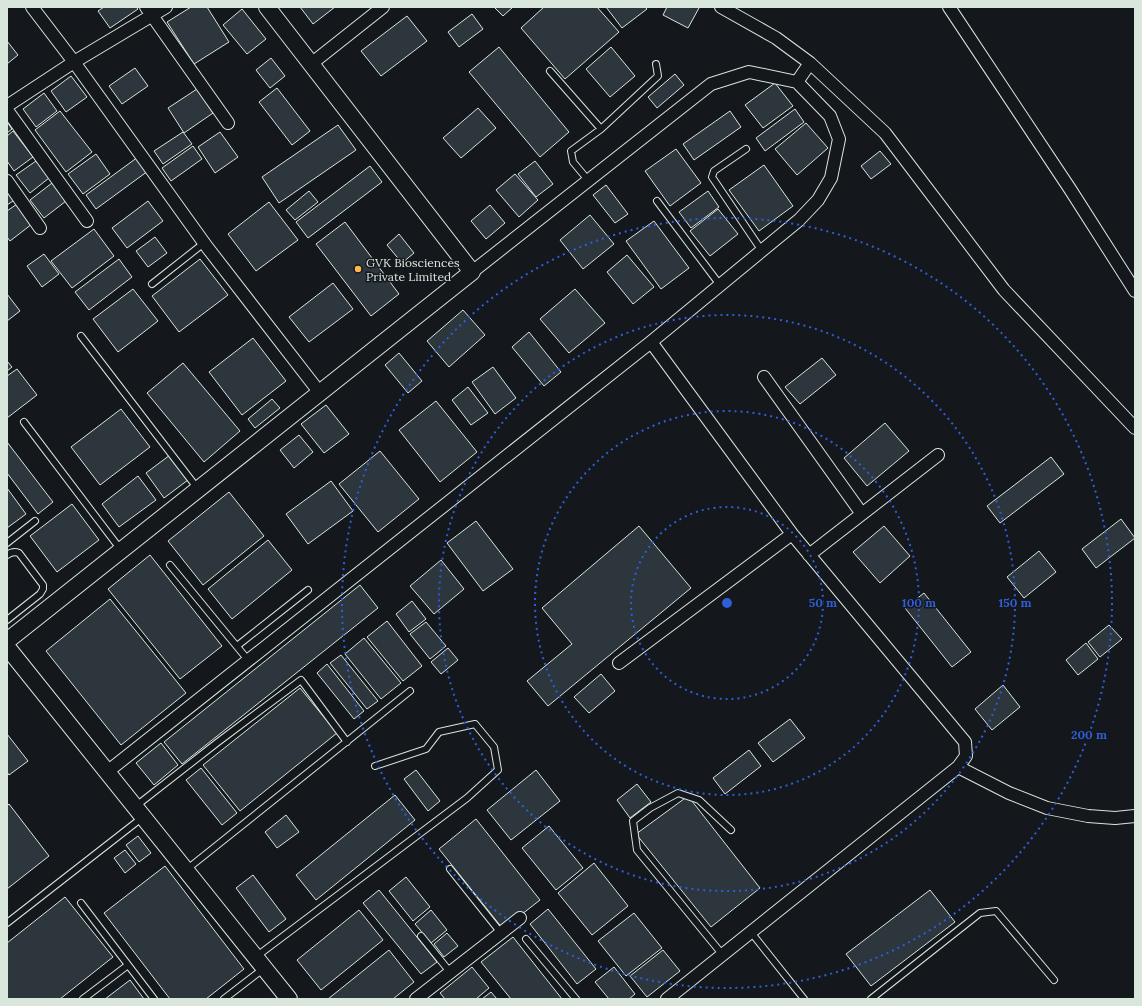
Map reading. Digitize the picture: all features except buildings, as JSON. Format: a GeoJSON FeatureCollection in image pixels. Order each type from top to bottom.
{"type":"FeatureCollection","features":[{"type":"Feature","properties":{"kind":"street"},"geometry":{"type":"LineString","coordinates":[[32,7],[74,62],[204,243],[320,393]]}},
{"type":"Feature","properties":{"kind":"street"},"geometry":{"type":"LineString","coordinates":[[7,106],[149,11],[166,7]]}},
{"type":"Feature","properties":{"kind":"street"},"geometry":{"type":"LineString","coordinates":[[267,7],[472,272]]}},
{"type":"Feature","properties":{"kind":"street"},"geometry":{"type":"LineString","coordinates":[[311,64],[383,7]]}},
{"type":"Feature","properties":{"kind":"street"},"geometry":{"type":"LineString","coordinates":[[721,7],[776,38],[810,63],[885,133],[1004,290],[1135,428]]}},
{"type":"Feature","properties":{"kind":"street"},"geometry":{"type":"LineString","coordinates":[[949,7],[1070,189],[1135,291]]}},
{"type":"Feature","properties":{"kind":"street"},"geometry":{"type":"LineString","coordinates":[[149,11],[228,123]]}},
{"type":"Feature","properties":{"kind":"street"},"geometry":{"type":"LineString","coordinates":[[797,82],[810,63]]}},
{"type":"Feature","properties":{"kind":"street"},"geometry":{"type":"LineString","coordinates":[[7,641],[711,84],[749,72],[797,82],[830,116],[839,139],[831,178],[818,200],[799,220],[651,342],[107,772]]}},
{"type":"Feature","properties":{"kind":"street"},"geometry":{"type":"LineString","coordinates":[[7,110],[87,221]]}},
{"type":"Feature","properties":{"kind":"street"},"geometry":{"type":"LineString","coordinates":[[7,181],[40,228]]}},
{"type":"Feature","properties":{"kind":"street"},"geometry":{"type":"LineString","coordinates":[[651,342],[792,534],[965,742],[966,756],[958,767],[750,931],[667,999]]}},
{"type":"Feature","properties":{"kind":"street"},"geometry":{"type":"LineString","coordinates":[[764,377],[862,514]]}},
{"type":"Feature","properties":{"kind":"street"},"geometry":{"type":"LineString","coordinates":[[809,555],[938,455]]}},
{"type":"Feature","properties":{"kind":"street"},"geometry":{"type":"LineString","coordinates":[[619,663],[792,534]]}},
{"type":"Feature","properties":{"kind":"street"},"geometry":{"type":"LineString","coordinates":[[7,647],[289,999]]}},
{"type":"Feature","properties":{"kind":"street"},"geometry":{"type":"LineString","coordinates":[[958,767],[1008,793],[1047,808],[1088,816],[1115,818],[1135,816]]}},
{"type":"Feature","properties":{"kind":"street"},"geometry":{"type":"LineString","coordinates":[[416,999],[520,918]]}},
{"type":"Feature","properties":{"kind":"lane"},"geometry":{"type":"LineString","coordinates":[[588,180],[573,162],[571,151],[601,129],[658,76],[656,64]]}},
{"type":"Feature","properties":{"kind":"lane"},"geometry":{"type":"LineString","coordinates":[[550,70],[601,129]]}},
{"type":"Feature","properties":{"kind":"lane"},"geometry":{"type":"LineString","coordinates":[[746,149],[714,171],[712,177],[762,251]]}},
{"type":"Feature","properties":{"kind":"lane"},"geometry":{"type":"LineString","coordinates":[[657,201],[720,285]]}},
{"type":"Feature","properties":{"kind":"lane"},"geometry":{"type":"LineString","coordinates":[[152,284],[204,243]]}},
{"type":"Feature","properties":{"kind":"lane"},"geometry":{"type":"LineString","coordinates":[[81,336],[198,489]]}},
{"type":"Feature","properties":{"kind":"lane"},"geometry":{"type":"LineString","coordinates":[[24,422],[121,550]]}},
{"type":"Feature","properties":{"kind":"lane"},"geometry":{"type":"LineString","coordinates":[[7,543],[35,521]]}},
{"type":"Feature","properties":{"kind":"lane"},"geometry":{"type":"LineString","coordinates":[[7,555],[15,552],[19,553],[43,585],[43,589],[40,594],[7,620]]}},
{"type":"Feature","properties":{"kind":"lane"},"geometry":{"type":"LineString","coordinates":[[170,565],[248,660]]}},
{"type":"Feature","properties":{"kind":"lane"},"geometry":{"type":"LineString","coordinates":[[237,646],[308,590]]}},
{"type":"Feature","properties":{"kind":"lane"},"geometry":{"type":"LineString","coordinates":[[7,923],[139,812],[218,742],[301,680],[347,742]]}},
{"type":"Feature","properties":{"kind":"lane"},"geometry":{"type":"LineString","coordinates":[[186,870],[410,691]]}},
{"type":"Feature","properties":{"kind":"lane"},"geometry":{"type":"LineString","coordinates":[[224,999],[260,962],[467,798],[498,770],[494,747],[475,724],[439,732],[426,749],[375,766]]}},
{"type":"Feature","properties":{"kind":"lane"},"geometry":{"type":"LineString","coordinates":[[722,954],[637,850],[633,821],[650,808],[678,793],[699,800],[731,830]]}},
{"type":"Feature","properties":{"kind":"lane"},"geometry":{"type":"LineString","coordinates":[[450,869],[501,933]]}},
{"type":"Feature","properties":{"kind":"lane"},"geometry":{"type":"LineString","coordinates":[[81,903],[154,999]]}},
{"type":"Feature","properties":{"kind":"lane"},"geometry":{"type":"LineString","coordinates":[[871,999],[980,913],[996,911],[1054,980]]}},
{"type":"Feature","properties":{"kind":"lane"},"geometry":{"type":"LineString","coordinates":[[750,931],[804,999]]}},
{"type":"Feature","properties":{"kind":"lane"},"geometry":{"type":"LineString","coordinates":[[421,936],[450,972]]}},
{"type":"Feature","properties":{"kind":"lane"},"geometry":{"type":"LineString","coordinates":[[526,939],[576,999]]}},
{"type":"Feature","properties":{"kind":"lane"},"geometry":{"type":"LineString","coordinates":[[83,999],[128,965]]}},
{"type":"Feature","properties":{"kind":"place","name":"GVK Biosciences Private Limited"},"geometry":{"type":"Point","coordinates":[358,269]}}]}
